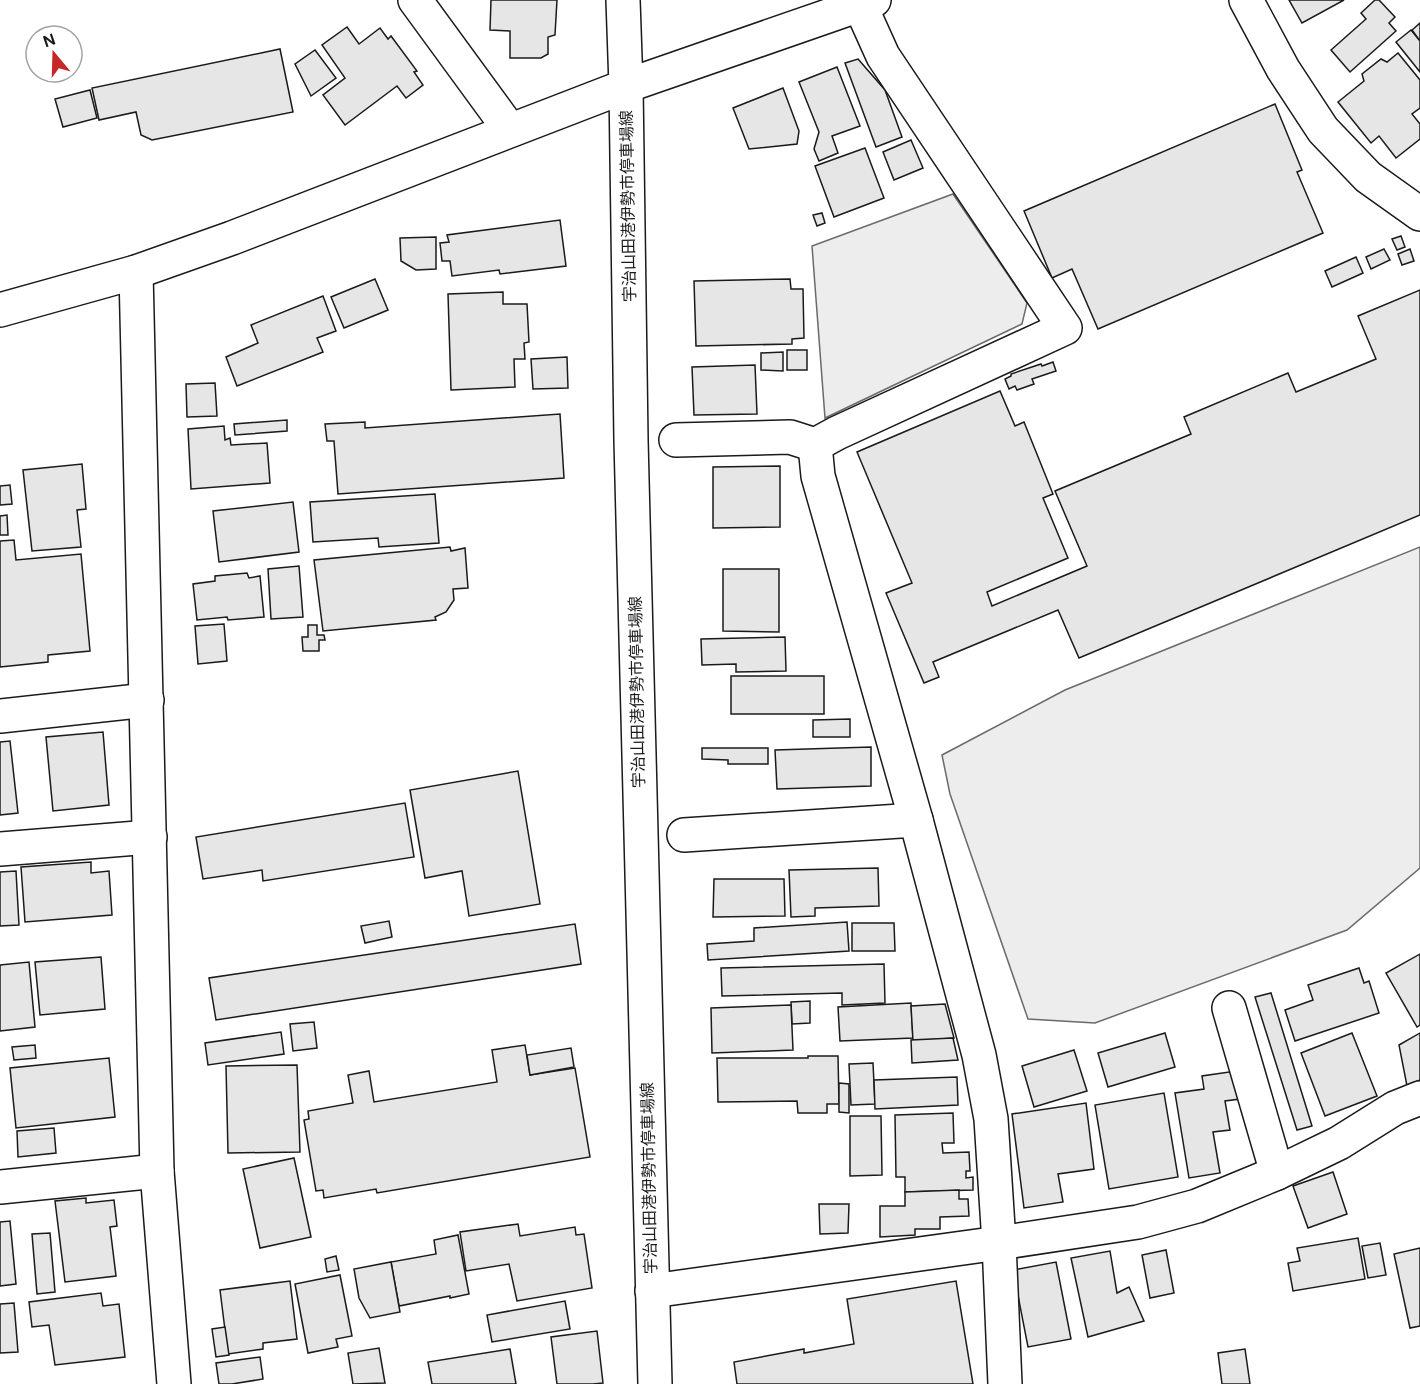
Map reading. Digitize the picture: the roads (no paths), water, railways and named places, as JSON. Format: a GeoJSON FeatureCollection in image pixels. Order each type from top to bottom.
{"type":"FeatureCollection","features":[{"type":"Feature","properties":{"kind":"street"},"geometry":{"type":"LineString","coordinates":[[416,0],[510,130]]}},
{"type":"Feature","properties":{"kind":"street","name":"宇治山田港伊勢市停車場線"},"geometry":{"type":"LineString","coordinates":[[623,0],[632,475],[655,1384]]}},
{"type":"Feature","properties":{"kind":"street"},"geometry":{"type":"LineString","coordinates":[[1246,0],[1283,69],[1323,130],[1368,177],[1420,214]]}},
{"type":"Feature","properties":{"kind":"street"},"geometry":{"type":"LineString","coordinates":[[0,310],[136,272],[232,238],[626,86],[867,3],[883,56],[1065,328],[815,445],[790,437],[676,440]]}},
{"type":"Feature","properties":{"kind":"street"},"geometry":{"type":"LineString","coordinates":[[136,272],[157,1172],[174,1384]]}},
{"type":"Feature","properties":{"kind":"street"},"geometry":{"type":"LineString","coordinates":[[815,445],[818,476],[916,820],[979,1055],[991,1119],[1005,1384]]}},
{"type":"Feature","properties":{"kind":"street"},"geometry":{"type":"LineString","coordinates":[[0,716],[147,700]]}},
{"type":"Feature","properties":{"kind":"street"},"geometry":{"type":"LineString","coordinates":[[684,835],[916,820]]}},
{"type":"Feature","properties":{"kind":"street"},"geometry":{"type":"LineString","coordinates":[[0,849],[150,837]]}},
{"type":"Feature","properties":{"kind":"street"},"geometry":{"type":"LineString","coordinates":[[1229,1008],[1277,1173]]}},
{"type":"Feature","properties":{"kind":"street"},"geometry":{"type":"LineString","coordinates":[[652,1291],[1138,1222],[1197,1206],[1277,1173],[1339,1143],[1395,1108],[1420,1098]]}},
{"type":"Feature","properties":{"kind":"street"},"geometry":{"type":"LineString","coordinates":[[0,1187],[157,1172]]}}]}
